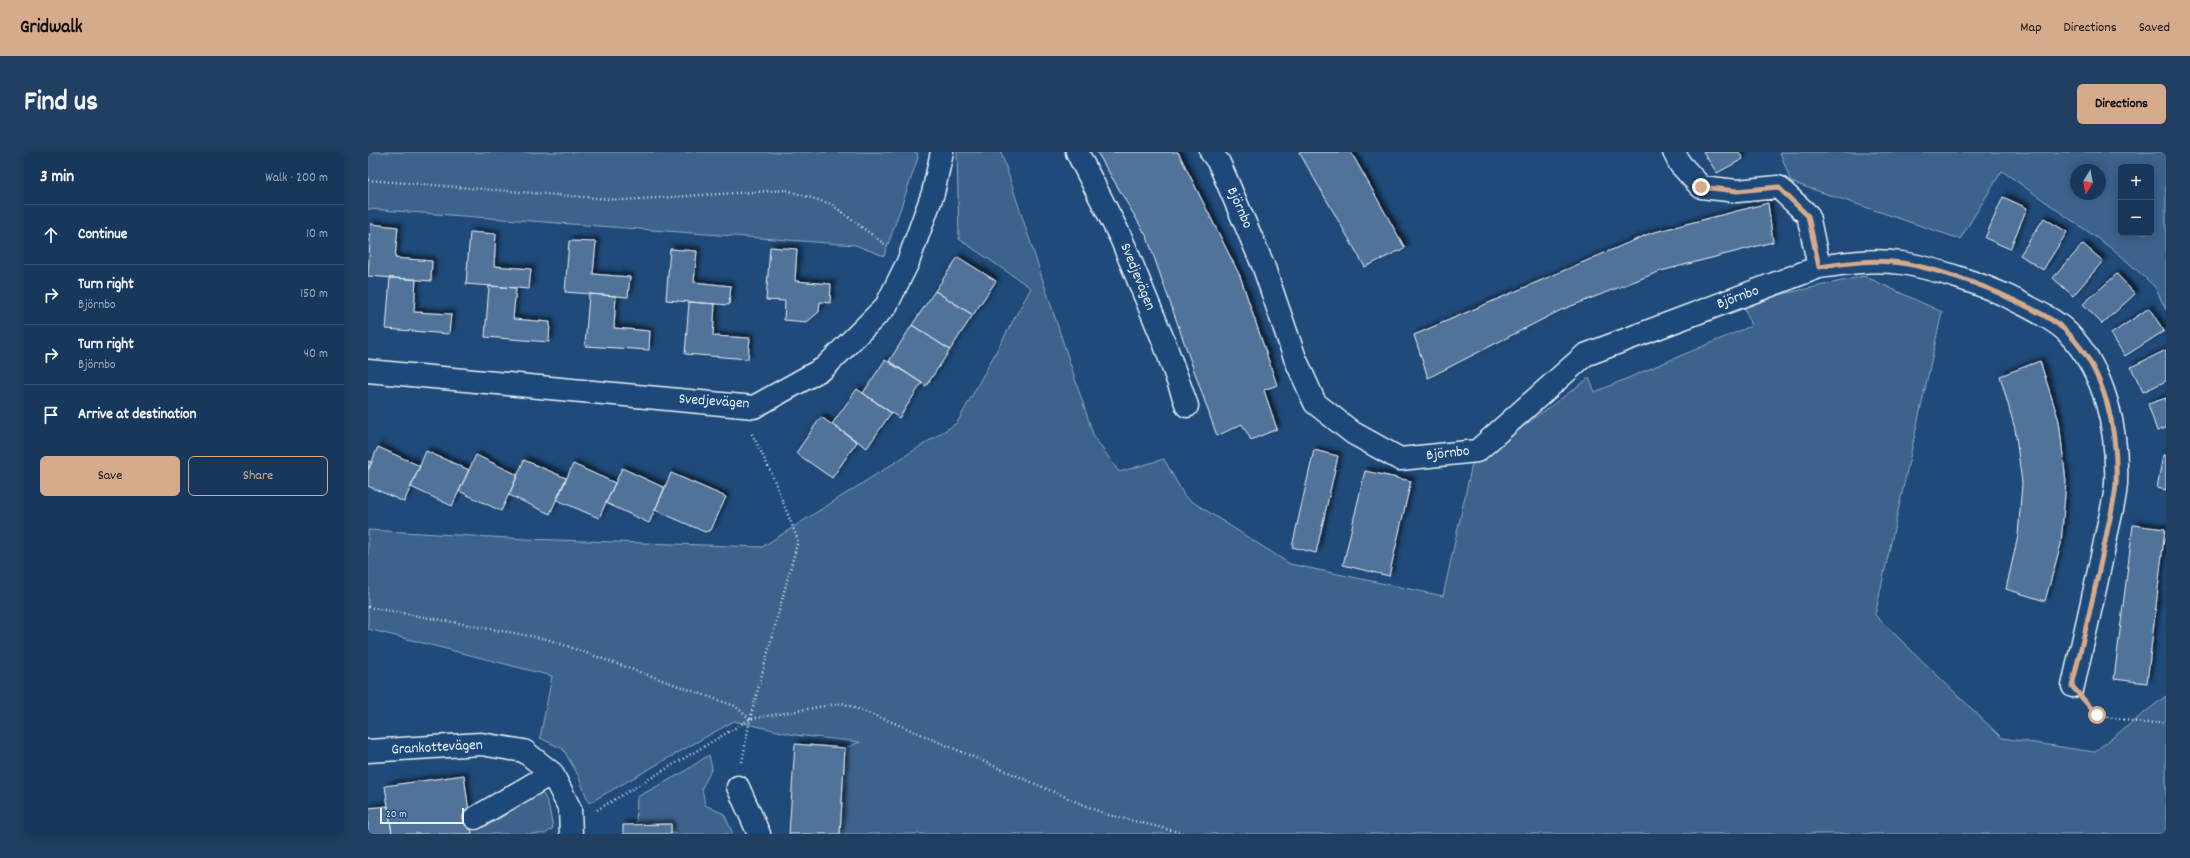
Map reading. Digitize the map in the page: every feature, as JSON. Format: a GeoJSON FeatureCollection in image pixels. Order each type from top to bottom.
{"type":"FeatureCollection","features":[{"type":"Feature","properties":{"kind":"street","name":"Svedjevägen"},"geometry":{"type":"LineString","coordinates":[[368,371],[754,407],[824,368],[886,306],[908,262],[933,193],[942,152]]}},
{"type":"Feature","properties":{"kind":"street","name":"Svedjevägen"},"geometry":{"type":"LineString","coordinates":[[1077,152],[1121,238],[1164,342],[1187,406]]}},
{"type":"Feature","properties":{"kind":"street","name":"Björnbo"},"geometry":{"type":"LineString","coordinates":[[1211,152],[1219,163],[1263,265],[1295,358],[1315,403],[1353,433],[1400,459],[1477,451],[1585,355],[1819,267],[1859,262],[1901,263],[1963,280],[2000,293],[2032,310],[2067,332],[2084,353],[2102,387],[2114,431],[2116,485],[2100,566],[2072,686]]}},
{"type":"Feature","properties":{"kind":"street"},"geometry":{"type":"LineString","coordinates":[[1674,152],[1680,164],[1701,187],[1737,191],[1778,187],[1808,216],[1819,267]]}},
{"type":"Feature","properties":{"kind":"street","name":"Grankottevägen"},"geometry":{"type":"LineString","coordinates":[[368,751],[480,744],[524,751],[552,773],[570,809],[571,830]]}},
{"type":"Feature","properties":{"kind":"street"},"geometry":{"type":"LineString","coordinates":[[475,818],[552,773]]}},
{"type":"Feature","properties":{"kind":"street"},"geometry":{"type":"LineString","coordinates":[[738,787],[759,834]]}},
{"type":"Feature","properties":{"kind":"path"},"geometry":{"type":"LineString","coordinates":[[368,180],[622,200],[786,190],[832,204],[908,262]]}},
{"type":"Feature","properties":{"kind":"path"},"geometry":{"type":"LineString","coordinates":[[737,405],[771,472],[798,540],[750,719],[738,787]]}},
{"type":"Feature","properties":{"kind":"path"},"geometry":{"type":"LineString","coordinates":[[368,606],[547,639],[735,706],[750,719]]}},
{"type":"Feature","properties":{"kind":"path"},"geometry":{"type":"LineString","coordinates":[[2072,686],[2097,715],[2144,723],[2166,722]]}},
{"type":"Feature","properties":{"kind":"path"},"geometry":{"type":"LineString","coordinates":[[571,830],[581,819],[750,719],[842,703],[897,724],[1105,814],[1186,834]]}},
{"type":"Feature","properties":{"kind":"shaded area"},"geometry":{"type":"Polygon","coordinates":[[[368,152],[917,152],[918,158],[884,256],[855,245],[368,209],[368,152]]]}},
{"type":"Feature","properties":{"kind":"shaded area"},"geometry":{"type":"Polygon","coordinates":[[[957,152],[1001,152],[1094,437],[1119,472],[1164,459],[1185,497],[1290,564],[1443,596],[1472,464],[1589,378],[1595,392],[1751,326],[1743,303],[1864,276],[1942,312],[1875,615],[2002,738],[2094,752],[2166,696],[2166,834],[840,834],[845,748],[860,742],[795,735],[734,721],[589,803],[578,775],[563,749],[540,738],[552,676],[368,629],[368,530],[526,539],[762,547],[957,423],[1031,288],[959,239],[957,152]]]}},
{"type":"Feature","properties":{"kind":"shaded area"},"geometry":{"type":"Polygon","coordinates":[[[1780,152],[2166,152],[2166,310],[2155,287],[2118,253],[2002,171],[1960,239],[1791,182],[1780,152]]]}},
{"type":"Feature","properties":{"kind":"shaded area"},"geometry":{"type":"Polygon","coordinates":[[[709,755],[712,768],[702,788],[705,805],[724,814],[733,834],[671,834],[671,824],[636,825],[637,797],[682,773],[709,755]]]}},
{"type":"Feature","properties":{"kind":"shaded area"},"geometry":{"type":"Polygon","coordinates":[[[541,790],[548,803],[553,828],[545,834],[472,834],[471,830],[481,828],[499,819],[541,790]]]}},
{"type":"Feature","properties":{"kind":"building"},"geometry":{"type":"Polygon","coordinates":[[[1097,152],[1178,152],[1240,276],[1277,385],[1264,390],[1277,429],[1251,440],[1242,424],[1217,436],[1147,237],[1097,152]]]}},
{"type":"Feature","properties":{"kind":"building"},"geometry":{"type":"Polygon","coordinates":[[[1299,152],[1351,152],[1405,248],[1365,267],[1299,152]]]}},
{"type":"Feature","properties":{"kind":"building"},"geometry":{"type":"Polygon","coordinates":[[[1703,152],[1739,152],[1743,159],[1717,173],[1703,152]]]}},
{"type":"Feature","properties":{"kind":"building"},"geometry":{"type":"Polygon","coordinates":[[[2003,197],[2027,208],[2010,249],[1985,238],[2003,197]]]}},
{"type":"Feature","properties":{"kind":"building"},"geometry":{"type":"Polygon","coordinates":[[[1768,203],[1773,242],[1661,271],[1561,310],[1428,378],[1414,335],[1651,233],[1768,203]]]}},
{"type":"Feature","properties":{"kind":"building"},"geometry":{"type":"Polygon","coordinates":[[[2044,218],[2067,232],[2043,270],[2020,255],[2044,218]]]}},
{"type":"Feature","properties":{"kind":"building"},"geometry":{"type":"Polygon","coordinates":[[[371,224],[398,227],[395,258],[432,261],[431,281],[368,276],[371,224]]]}},
{"type":"Feature","properties":{"kind":"building"},"geometry":{"type":"Polygon","coordinates":[[[470,232],[496,234],[494,266],[531,269],[529,289],[466,284],[470,232]]]}},
{"type":"Feature","properties":{"kind":"building"},"geometry":{"type":"Polygon","coordinates":[[[569,241],[596,242],[593,274],[630,277],[628,297],[565,292],[569,241]]]}},
{"type":"Feature","properties":{"kind":"building"},"geometry":{"type":"Polygon","coordinates":[[[2083,244],[2103,261],[2073,296],[2053,278],[2083,244]]]}},
{"type":"Feature","properties":{"kind":"building"},"geometry":{"type":"Polygon","coordinates":[[[770,247],[797,249],[795,281],[831,284],[830,303],[820,302],[819,312],[807,322],[784,320],[785,301],[766,300],[770,247]]]}},
{"type":"Feature","properties":{"kind":"building"},"geometry":{"type":"Polygon","coordinates":[[[670,249],[697,251],[694,282],[731,286],[729,305],[666,300],[670,249]]]}},
{"type":"Feature","properties":{"kind":"building"},"geometry":{"type":"Polygon","coordinates":[[[958,257],[996,281],[973,315],[935,291],[958,257]]]}},
{"type":"Feature","properties":{"kind":"building"},"geometry":{"type":"Polygon","coordinates":[[[2117,274],[2135,294],[2102,324],[2083,304],[2117,274]]]}},
{"type":"Feature","properties":{"kind":"building"},"geometry":{"type":"Polygon","coordinates":[[[390,278],[416,279],[414,312],[451,314],[449,334],[386,329],[390,278]]]}},
{"type":"Feature","properties":{"kind":"building"},"geometry":{"type":"Polygon","coordinates":[[[489,286],[516,288],[513,319],[550,322],[549,342],[485,337],[489,286]]]}},
{"type":"Feature","properties":{"kind":"building"},"geometry":{"type":"Polygon","coordinates":[[[935,291],[973,315],[950,350],[912,325],[935,291]]]}},
{"type":"Feature","properties":{"kind":"building"},"geometry":{"type":"Polygon","coordinates":[[[589,294],[616,296],[614,328],[650,331],[649,350],[585,346],[589,294]]]}},
{"type":"Feature","properties":{"kind":"building"},"geometry":{"type":"Polygon","coordinates":[[[689,302],[715,304],[713,336],[750,338],[748,359],[685,354],[689,302]]]}},
{"type":"Feature","properties":{"kind":"building"},"geometry":{"type":"Polygon","coordinates":[[[2149,308],[2164,331],[2125,356],[2111,334],[2149,308]]]}},
{"type":"Feature","properties":{"kind":"building"},"geometry":{"type":"Polygon","coordinates":[[[912,325],[950,350],[926,386],[889,361],[912,325]]]}},
{"type":"Feature","properties":{"kind":"building"},"geometry":{"type":"Polygon","coordinates":[[[2166,350],[2166,381],[2143,392],[2131,367],[2166,350]]]}},
{"type":"Feature","properties":{"kind":"building"},"geometry":{"type":"Polygon","coordinates":[[[885,360],[922,383],[899,418],[863,393],[885,360]]]}},
{"type":"Feature","properties":{"kind":"building"},"geometry":{"type":"Polygon","coordinates":[[[2040,361],[2059,421],[2066,482],[2061,544],[2045,601],[2006,589],[2018,536],[2022,483],[2015,429],[2000,376],[2040,361]]]}},
{"type":"Feature","properties":{"kind":"building"},"geometry":{"type":"Polygon","coordinates":[[[857,389],[891,413],[867,448],[832,424],[857,389]]]}},
{"type":"Feature","properties":{"kind":"building"},"geometry":{"type":"Polygon","coordinates":[[[2166,398],[2166,428],[2157,431],[2148,404],[2166,398]]]}},
{"type":"Feature","properties":{"kind":"building"},"geometry":{"type":"Polygon","coordinates":[[[821,417],[857,442],[832,478],[796,453],[821,417]]]}},
{"type":"Feature","properties":{"kind":"building"},"geometry":{"type":"Polygon","coordinates":[[[378,447],[420,466],[404,502],[368,486],[368,470],[378,447]]]}},
{"type":"Feature","properties":{"kind":"building"},"geometry":{"type":"Polygon","coordinates":[[[1314,450],[1338,456],[1316,553],[1292,547],[1314,450]]]}},
{"type":"Feature","properties":{"kind":"building"},"geometry":{"type":"Polygon","coordinates":[[[426,451],[469,470],[452,506],[411,487],[426,451]]]}},
{"type":"Feature","properties":{"kind":"building"},"geometry":{"type":"Polygon","coordinates":[[[476,455],[518,475],[501,511],[459,491],[476,455]]]}},
{"type":"Feature","properties":{"kind":"building"},"geometry":{"type":"Polygon","coordinates":[[[2163,455],[2166,455],[2166,490],[2157,488],[2163,455]]]}},
{"type":"Feature","properties":{"kind":"building"},"geometry":{"type":"Polygon","coordinates":[[[524,460],[566,478],[550,514],[509,495],[524,460]]]}},
{"type":"Feature","properties":{"kind":"building"},"geometry":{"type":"Polygon","coordinates":[[[368,461],[372,462],[368,470],[368,461]]]}},
{"type":"Feature","properties":{"kind":"building"},"geometry":{"type":"Polygon","coordinates":[[[573,464],[615,483],[599,518],[557,500],[573,464]]]}},
{"type":"Feature","properties":{"kind":"building"},"geometry":{"type":"Polygon","coordinates":[[[622,468],[665,488],[649,523],[606,503],[622,468]]]}},
{"type":"Feature","properties":{"kind":"building"},"geometry":{"type":"Polygon","coordinates":[[[1365,471],[1411,481],[1389,576],[1343,565],[1365,471]]]}},
{"type":"Feature","properties":{"kind":"building"},"geometry":{"type":"Polygon","coordinates":[[[671,473],[726,497],[711,530],[705,532],[655,510],[671,473]]]}},
{"type":"Feature","properties":{"kind":"building"},"geometry":{"type":"Polygon","coordinates":[[[2133,525],[2165,529],[2147,683],[2114,679],[2133,525]]]}},
{"type":"Feature","properties":{"kind":"building"},"geometry":{"type":"Polygon","coordinates":[[[795,744],[845,748],[840,834],[789,834],[795,744]]]}},
{"type":"Feature","properties":{"kind":"building"},"geometry":{"type":"Polygon","coordinates":[[[464,775],[472,834],[392,834],[385,786],[464,775]]]}},
{"type":"Feature","properties":{"kind":"building"},"geometry":{"type":"Polygon","coordinates":[[[388,806],[392,834],[368,834],[368,808],[388,806]]]}},
{"type":"Feature","properties":{"kind":"building"},"geometry":{"type":"Polygon","coordinates":[[[671,824],[671,834],[623,834],[623,825],[671,824]]]}},
{"type":"Feature","properties":{"kind":"route"},"geometry":{"type":"LineString","coordinates":[[1701,187],[1737,191],[1778,187],[1808,216],[1819,267],[1859,262],[1901,263],[1963,280],[2000,293],[2032,310],[2067,332],[2084,353],[2102,387],[2114,431],[2116,485],[2100,566],[2072,686],[2097,715]]}}]}
